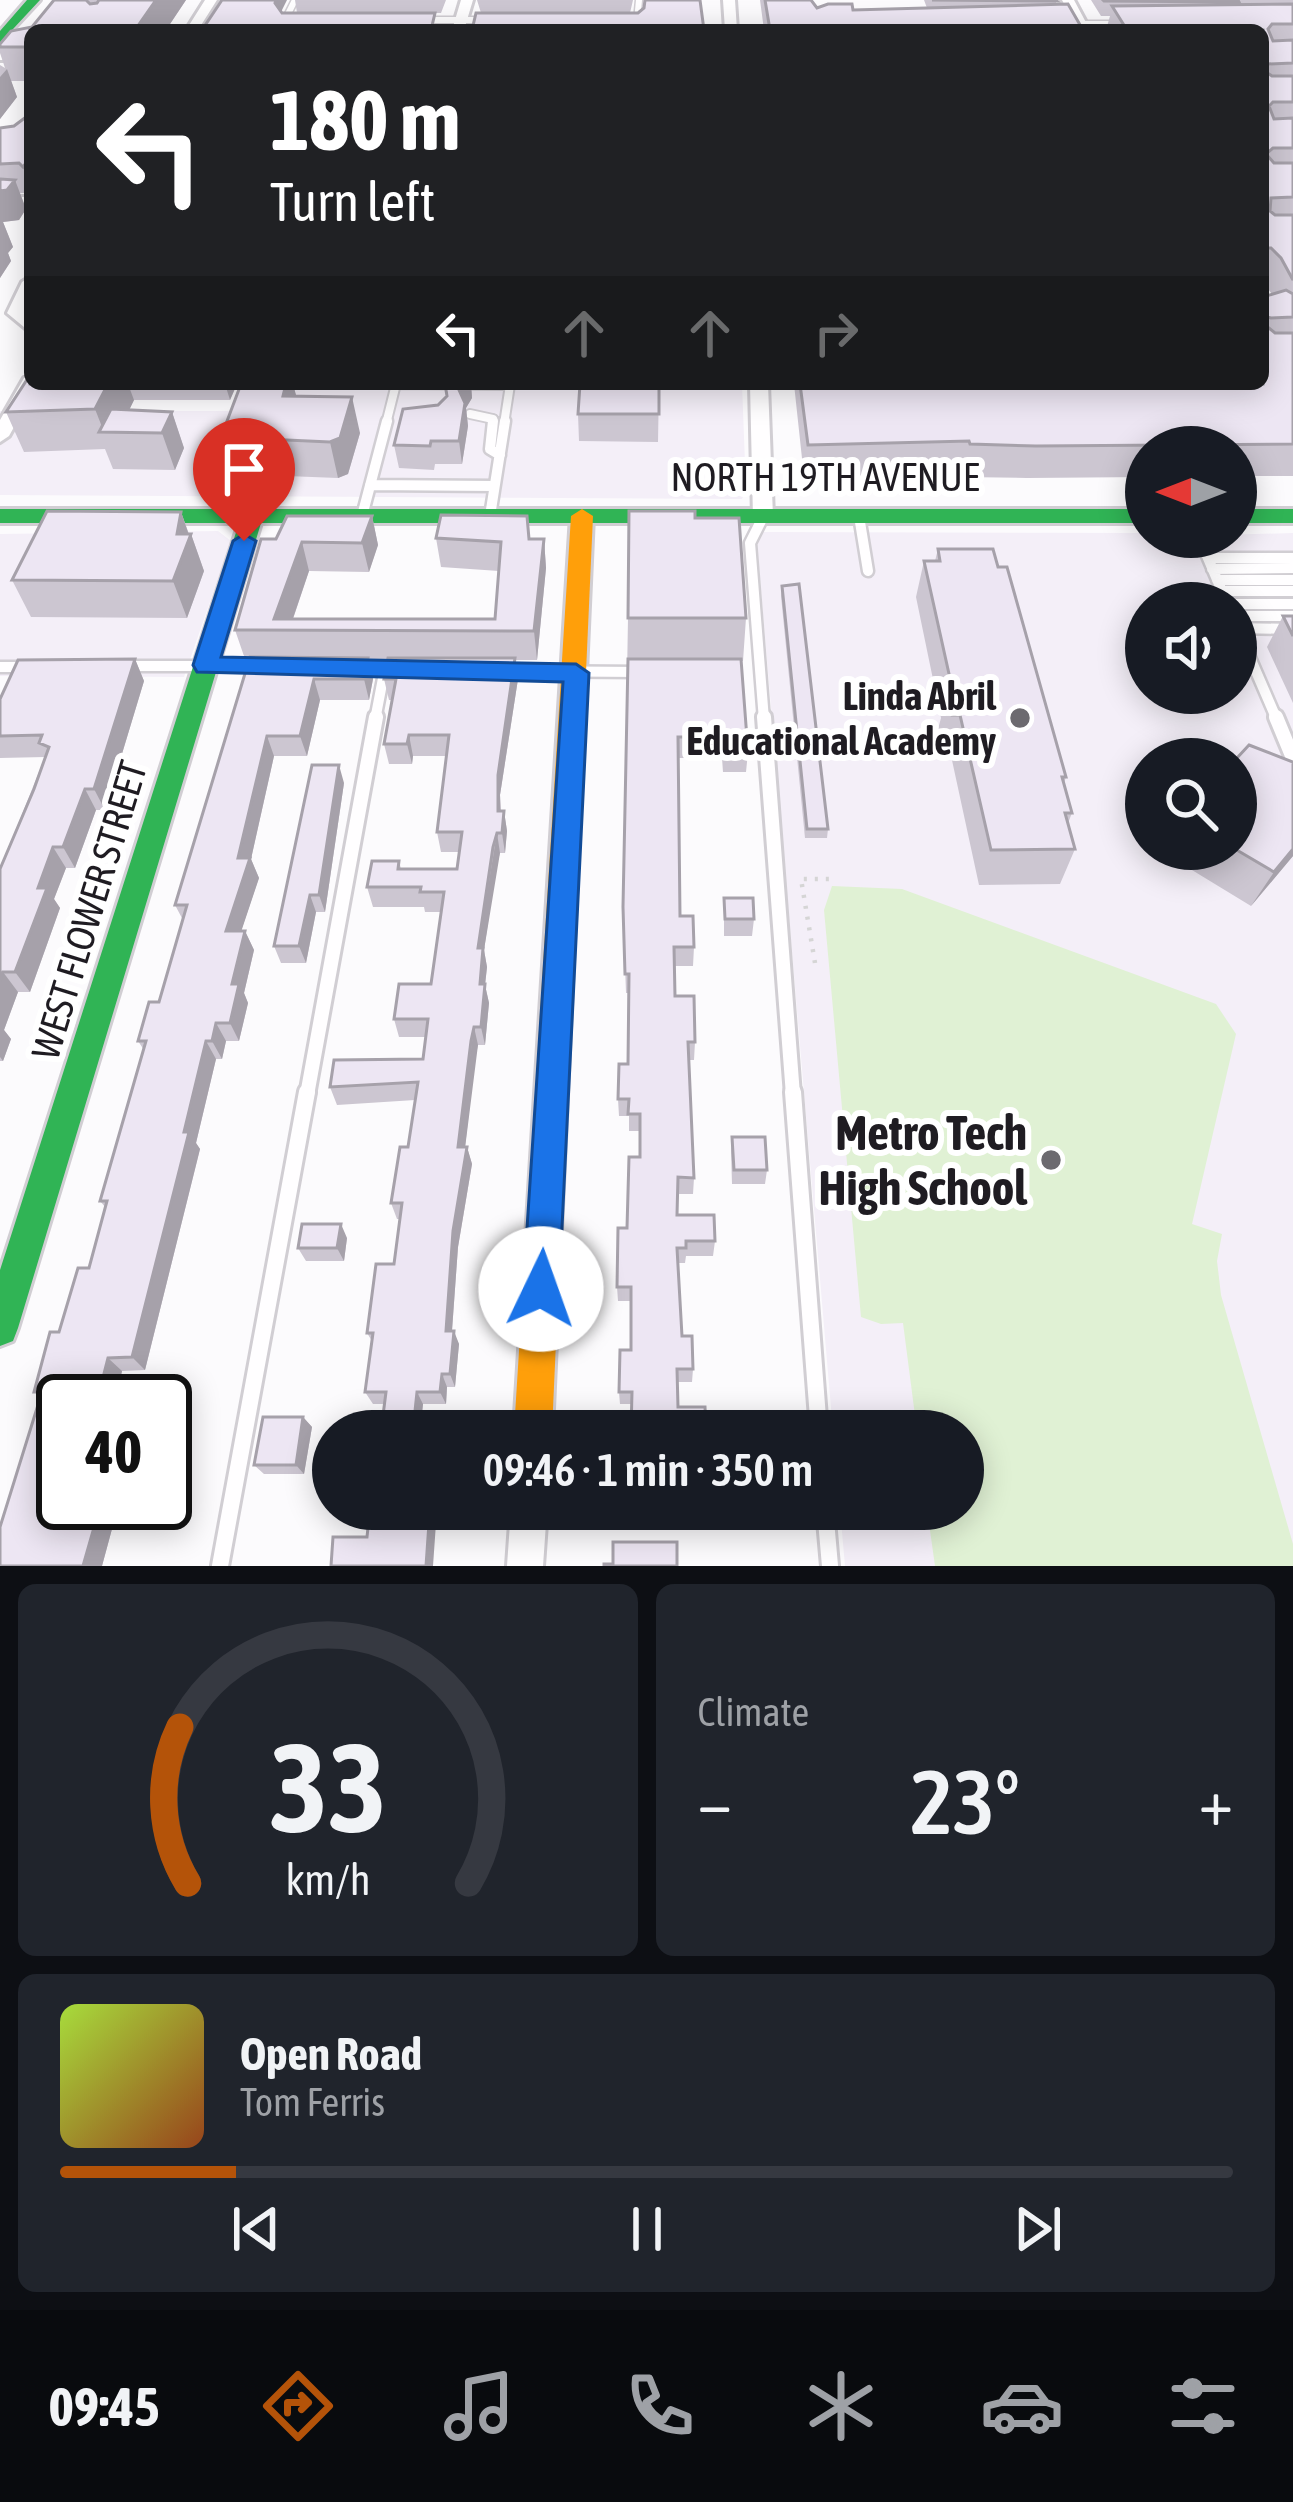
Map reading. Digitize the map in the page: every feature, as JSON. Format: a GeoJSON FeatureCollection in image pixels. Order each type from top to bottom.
{"type":"FeatureCollection","features":[{"type":"Feature","properties":{"kind":"street"},"geometry":{"type":"LineString","coordinates":[[0,39],[34,0]]}},
{"type":"Feature","properties":{"kind":"street"},"geometry":{"type":"LineString","coordinates":[[24,294],[15,313],[24,324]]}},
{"type":"Feature","properties":{"kind":"street"},"geometry":{"type":"LineString","coordinates":[[0,436],[26,390]]}},
{"type":"Feature","properties":{"kind":"street"},"geometry":{"type":"LineString","coordinates":[[759,390],[763,517]]}},
{"type":"Feature","properties":{"kind":"street","name":"NORTH 19TH AVENUE"},"geometry":{"type":"LineString","coordinates":[[0,516],[1125,516]]}},
{"type":"Feature","properties":{"kind":"street"},"geometry":{"type":"LineString","coordinates":[[1257,516],[1293,516]]}},
{"type":"Feature","properties":{"kind":"street","name":"WEST FLOWER STREET"},"geometry":{"type":"LineString","coordinates":[[0,1328],[252,517]]}},
{"type":"Feature","properties":{"kind":"street"},"geometry":{"type":"LineString","coordinates":[[534,1410],[582,517]]}},
{"type":"Feature","properties":{"kind":"street"},"geometry":{"type":"LineString","coordinates":[[525,1566],[528,1530]]}},
{"type":"Feature","properties":{"kind":"lane"},"geometry":{"type":"LineString","coordinates":[[296,0],[285,20],[309,20]]}},
{"type":"Feature","properties":{"kind":"lane"},"geometry":{"type":"LineString","coordinates":[[614,20],[638,20],[639,0]]}},
{"type":"Feature","properties":{"kind":"lane"},"geometry":{"type":"LineString","coordinates":[[404,20],[449,24]]}},
{"type":"Feature","properties":{"kind":"lane"},"geometry":{"type":"LineString","coordinates":[[467,24],[496,20]]}},
{"type":"Feature","properties":{"kind":"lane"},"geometry":{"type":"LineString","coordinates":[[362,516],[395,390]]}},
{"type":"Feature","properties":{"kind":"lane"},"geometry":{"type":"LineString","coordinates":[[490,517],[509,390]]}},
{"type":"Feature","properties":{"kind":"lane"},"geometry":{"type":"LineString","coordinates":[[470,414],[493,419],[490,449],[500,454]]}},
{"type":"Feature","properties":{"kind":"lane"},"geometry":{"type":"LineString","coordinates":[[382,440],[394,429]]}},
{"type":"Feature","properties":{"kind":"lane"},"geometry":{"type":"LineString","coordinates":[[370,485],[494,486]]}},
{"type":"Feature","properties":{"kind":"lane"},"geometry":{"type":"LineString","coordinates":[[859,516],[868,571]]}},
{"type":"Feature","properties":{"kind":"lane"},"geometry":{"type":"LineString","coordinates":[[763,517],[750,543],[817,1410]]}},
{"type":"Feature","properties":{"kind":"lane"},"geometry":{"type":"LineString","coordinates":[[1217,580],[1293,558]]}},
{"type":"Feature","properties":{"kind":"lane"},"geometry":{"type":"LineString","coordinates":[[1217,580],[1293,568]]}},
{"type":"Feature","properties":{"kind":"lane"},"geometry":{"type":"LineString","coordinates":[[1217,580],[1293,580]]}},
{"type":"Feature","properties":{"kind":"lane"},"geometry":{"type":"LineString","coordinates":[[1217,580],[1293,591]]}},
{"type":"Feature","properties":{"kind":"lane"},"geometry":{"type":"LineString","coordinates":[[1257,604],[1293,604]]}},
{"type":"Feature","properties":{"kind":"lane"},"geometry":{"type":"LineString","coordinates":[[1257,616],[1293,616]]}},
{"type":"Feature","properties":{"kind":"lane"},"geometry":{"type":"LineString","coordinates":[[1257,628],[1293,629]]}},
{"type":"Feature","properties":{"kind":"lane"},"geometry":{"type":"LineString","coordinates":[[116,666],[271,666]]}},
{"type":"Feature","properties":{"kind":"lane"},"geometry":{"type":"LineString","coordinates":[[0,667],[44,667]]}},
{"type":"Feature","properties":{"kind":"lane"},"geometry":{"type":"LineString","coordinates":[[13,682],[20,667]]}},
{"type":"Feature","properties":{"kind":"lane"},"geometry":{"type":"LineString","coordinates":[[362,668],[406,668]]}},
{"type":"Feature","properties":{"kind":"lane"},"geometry":{"type":"LineString","coordinates":[[220,1566],[385,668]]}},
{"type":"Feature","properties":{"kind":"lane"},"geometry":{"type":"LineString","coordinates":[[491,671],[666,672]]}},
{"type":"Feature","properties":{"kind":"lane"},"geometry":{"type":"LineString","coordinates":[[737,672],[760,671]]}},
{"type":"Feature","properties":{"kind":"lane"},"geometry":{"type":"LineString","coordinates":[[1257,675],[1293,758]]}},
{"type":"Feature","properties":{"kind":"lane"},"geometry":{"type":"LineString","coordinates":[[827,1530],[830,1566]]}},
{"type":"Feature","properties":{"kind":"path"},"geometry":{"type":"LineString","coordinates":[[814,963],[801,878],[830,879]]}},
{"type":"Feature","properties":{"kind":"shaded area"},"geometry":{"type":"Polygon","coordinates":[[[250,390],[742,390],[746,490],[742,499],[0,495],[0,411],[245,411],[250,390]]]}},
{"type":"Feature","properties":{"kind":"shaded area"},"geometry":{"type":"Polygon","coordinates":[[[218,531],[231,541],[184,677],[0,676],[0,534],[218,531]]]}},
{"type":"Feature","properties":{"kind":"shaded area","name":"Metro Tech High School"},"geometry":{"type":"Polygon","coordinates":[[[756,532],[1125,533],[1125,558],[1257,558],[1257,534],[1293,533],[1293,1566],[845,1566],[842,1530],[984,1530],[984,1410],[831,1410],[756,532]]]}},
{"type":"Feature","properties":{"kind":"green space","name":"Metro Tech High School"},"geometry":{"type":"Polygon","coordinates":[[[832,886],[902,889],[1216,1004],[1236,1034],[1192,1224],[1222,1234],[1217,1261],[1221,1295],[1293,1544],[1293,1566],[935,1566],[930,1530],[984,1530],[984,1410],[914,1410],[903,1323],[881,1324],[861,1317],[824,910],[832,886]]]}},
{"type":"Feature","properties":{"kind":"building"},"geometry":{"type":"Polygon","coordinates":[[[54,0],[90,4],[156,0],[139,24],[34,24],[54,0]]]}},
{"type":"Feature","properties":{"kind":"building"},"geometry":{"type":"Polygon","coordinates":[[[222,0],[276,0],[282,13],[435,13],[432,24],[206,24],[222,0]]]}},
{"type":"Feature","properties":{"kind":"building"},"geometry":{"type":"Polygon","coordinates":[[[645,0],[700,0],[703,24],[473,24],[476,13],[638,13],[645,0]]]}},
{"type":"Feature","properties":{"kind":"building"},"geometry":{"type":"Polygon","coordinates":[[[765,0],[811,0],[817,8],[852,4],[853,10],[1068,4],[1080,24],[769,24],[765,0]]]}},
{"type":"Feature","properties":{"kind":"building"},"geometry":{"type":"Polygon","coordinates":[[[1238,0],[1239,2],[1104,1],[1238,0]]]}},
{"type":"Feature","properties":{"kind":"building"},"geometry":{"type":"Polygon","coordinates":[[[1293,4],[1293,24],[1269,28],[1269,24],[1123,24],[1112,6],[1293,4]]]}},
{"type":"Feature","properties":{"kind":"building"},"geometry":{"type":"Polygon","coordinates":[[[24,29],[24,47],[0,47],[11,31],[24,29]]]}},
{"type":"Feature","properties":{"kind":"building"},"geometry":{"type":"Polygon","coordinates":[[[1269,31],[1273,41],[1293,40],[1293,63],[1269,64],[1269,31]]]}},
{"type":"Feature","properties":{"kind":"building"},"geometry":{"type":"Polygon","coordinates":[[[1269,74],[1293,76],[1293,102],[1269,106],[1269,74]]]}},
{"type":"Feature","properties":{"kind":"building"},"geometry":{"type":"Polygon","coordinates":[[[1269,106],[1274,119],[1293,118],[1293,148],[1269,151],[1269,106]]]}},
{"type":"Feature","properties":{"kind":"building"},"geometry":{"type":"Polygon","coordinates":[[[24,118],[23,167],[0,164],[0,128],[24,118]]]}},
{"type":"Feature","properties":{"kind":"building"},"geometry":{"type":"Polygon","coordinates":[[[1269,157],[1274,163],[1293,163],[1293,197],[1271,198],[1270,211],[1293,215],[1293,280],[1269,248],[1269,157]]]}},
{"type":"Feature","properties":{"kind":"building"},"geometry":{"type":"Polygon","coordinates":[[[0,179],[15,180],[0,191],[0,179]]]}},
{"type":"Feature","properties":{"kind":"building"},"geometry":{"type":"Polygon","coordinates":[[[1286,290],[1293,294],[1293,317],[1269,318],[1269,295],[1286,290]]]}},
{"type":"Feature","properties":{"kind":"building"},"geometry":{"type":"Polygon","coordinates":[[[1269,328],[1275,333],[1293,333],[1293,444],[1257,444],[1257,426],[1125,426],[1125,445],[969,441],[808,445],[801,390],[1269,390],[1269,328]]]}},
{"type":"Feature","properties":{"kind":"building"},"geometry":{"type":"Polygon","coordinates":[[[24,384],[24,390],[105,390],[95,409],[6,412],[24,384]]]}},
{"type":"Feature","properties":{"kind":"building"},"geometry":{"type":"Polygon","coordinates":[[[239,390],[352,397],[340,438],[330,442],[221,437],[239,390]]]}},
{"type":"Feature","properties":{"kind":"building"},"geometry":{"type":"Polygon","coordinates":[[[446,390],[459,390],[465,403],[459,441],[394,445],[403,409],[438,405],[447,396],[446,390]]]}},
{"type":"Feature","properties":{"kind":"building"},"geometry":{"type":"Polygon","coordinates":[[[580,390],[659,390],[659,414],[578,414],[580,390]]]}},
{"type":"Feature","properties":{"kind":"building"},"geometry":{"type":"Polygon","coordinates":[[[111,409],[172,412],[162,433],[99,432],[111,409]]]}},
{"type":"Feature","properties":{"kind":"building"},"geometry":{"type":"Polygon","coordinates":[[[47,511],[181,512],[177,534],[191,534],[173,581],[12,580],[47,511]]]}},
{"type":"Feature","properties":{"kind":"building"},"geometry":{"type":"Polygon","coordinates":[[[629,511],[695,511],[695,518],[739,518],[746,618],[628,618],[629,511]]]}},
{"type":"Feature","properties":{"kind":"building"},"geometry":{"type":"Polygon","coordinates":[[[441,515],[527,516],[529,539],[544,539],[534,631],[235,630],[261,539],[276,539],[287,516],[372,516],[362,543],[302,542],[274,619],[495,619],[501,542],[436,538],[441,515]]]}},
{"type":"Feature","properties":{"kind":"building"},"geometry":{"type":"Polygon","coordinates":[[[938,549],[993,549],[998,567],[1007,567],[1066,777],[1062,777],[1072,813],[1065,813],[1075,849],[991,850],[960,715],[952,715],[948,692],[953,692],[924,561],[940,561],[938,549]]]}},
{"type":"Feature","properties":{"kind":"building"},"geometry":{"type":"Polygon","coordinates":[[[799,584],[828,829],[807,829],[782,586],[799,584]]]}},
{"type":"Feature","properties":{"kind":"building"},"geometry":{"type":"Polygon","coordinates":[[[1283,616],[1293,616],[1293,636],[1283,616]]]}},
{"type":"Feature","properties":{"kind":"building"},"geometry":{"type":"Polygon","coordinates":[[[250,657],[368,658],[364,679],[314,679],[300,736],[267,736],[238,858],[250,858],[226,931],[245,931],[232,984],[239,984],[230,1023],[216,1023],[212,1041],[206,1041],[184,1132],[189,1132],[132,1357],[108,1358],[104,1374],[39,1374],[50,1332],[59,1332],[78,1268],[89,1268],[107,1201],[100,1201],[146,1041],[138,1041],[149,1002],[159,1002],[187,905],[175,905],[250,657]]]}},
{"type":"Feature","properties":{"kind":"building"},"geometry":{"type":"Polygon","coordinates":[[[388,658],[515,658],[498,775],[502,833],[497,833],[493,847],[478,948],[483,948],[480,984],[485,984],[481,1027],[474,1027],[471,1041],[458,1147],[467,1147],[453,1231],[446,1331],[454,1331],[450,1374],[442,1374],[440,1392],[417,1392],[415,1410],[384,1410],[386,1392],[365,1392],[376,1264],[394,1264],[402,1203],[391,1203],[400,1147],[408,1147],[418,1082],[330,1087],[334,1060],[423,1059],[428,1019],[394,1019],[399,984],[431,984],[444,892],[367,887],[372,861],[399,861],[398,869],[457,869],[462,832],[437,832],[449,735],[409,735],[407,744],[384,744],[396,679],[384,679],[388,658]]]}},
{"type":"Feature","properties":{"kind":"building"},"geometry":{"type":"Polygon","coordinates":[[[135,659],[94,789],[85,789],[63,847],[53,847],[38,888],[47,888],[15,972],[3,972],[0,981],[0,869],[49,747],[39,743],[42,735],[0,736],[0,699],[18,660],[135,659]]]}},
{"type":"Feature","properties":{"kind":"building"},"geometry":{"type":"Polygon","coordinates":[[[628,659],[741,659],[748,752],[724,752],[724,737],[678,737],[680,916],[693,916],[694,947],[674,947],[675,996],[694,996],[695,1042],[688,1042],[694,1178],[678,1177],[677,1215],[714,1215],[715,1241],[686,1241],[686,1248],[677,1248],[682,1336],[692,1336],[693,1369],[677,1369],[678,1407],[705,1410],[632,1410],[632,1392],[619,1392],[620,1350],[631,1350],[631,1287],[617,1287],[618,1228],[627,1228],[629,1157],[640,1157],[640,1114],[628,1114],[629,1099],[618,1099],[619,1064],[628,1064],[629,974],[625,974],[628,659]]]}},
{"type":"Feature","properties":{"kind":"building"},"geometry":{"type":"Polygon","coordinates":[[[1257,748],[1293,762],[1293,849],[1274,872],[1257,862],[1257,748]]]}},
{"type":"Feature","properties":{"kind":"building"},"geometry":{"type":"Polygon","coordinates":[[[312,765],[339,765],[319,895],[310,895],[299,946],[274,946],[312,765]]]}},
{"type":"Feature","properties":{"kind":"building"},"geometry":{"type":"Polygon","coordinates":[[[724,898],[753,898],[754,919],[725,919],[724,898]]]}},
{"type":"Feature","properties":{"kind":"building"},"geometry":{"type":"Polygon","coordinates":[[[732,1137],[765,1137],[767,1170],[734,1170],[732,1137]]]}},
{"type":"Feature","properties":{"kind":"building"},"geometry":{"type":"Polygon","coordinates":[[[302,1224],[341,1224],[337,1248],[298,1248],[302,1224]]]}},
{"type":"Feature","properties":{"kind":"building"},"geometry":{"type":"Polygon","coordinates":[[[36,1411],[36,1530],[93,1530],[83,1566],[0,1566],[0,1527],[36,1411]]]}},
{"type":"Feature","properties":{"kind":"building"},"geometry":{"type":"Polygon","coordinates":[[[263,1417],[303,1417],[296,1465],[254,1465],[263,1417]]]}},
{"type":"Feature","properties":{"kind":"building"},"geometry":{"type":"Polygon","coordinates":[[[368,1530],[429,1530],[426,1566],[331,1566],[333,1537],[367,1537],[368,1530]]]}},
{"type":"Feature","properties":{"kind":"building"},"geometry":{"type":"Polygon","coordinates":[[[613,1542],[677,1542],[677,1566],[604,1566],[613,1564],[613,1542]]]}},
{"type":"Feature","properties":{"kind":"traffic: fast"},"geometry":{"type":"LineString","coordinates":[[0,39],[34,0]]}},
{"type":"Feature","properties":{"kind":"traffic: fast"},"geometry":{"type":"LineString","coordinates":[[0,516],[1125,516]]}},
{"type":"Feature","properties":{"kind":"traffic: fast"},"geometry":{"type":"LineString","coordinates":[[0,1328],[252,516]]}},
{"type":"Feature","properties":{"kind":"traffic: fast"},"geometry":{"type":"LineString","coordinates":[[1257,516],[1293,516]]}},
{"type":"Feature","properties":{"kind":"traffic: slow"},"geometry":{"type":"LineString","coordinates":[[534,1410],[582,516]]}},
{"type":"Feature","properties":{"kind":"place","name":"Linda Abril Educational Academy"},"geometry":{"type":"Point","coordinates":[1020,718]}},
{"type":"Feature","properties":{"kind":"place","name":"Metro Tech High School"},"geometry":{"type":"Point","coordinates":[1051,1160]}},
{"type":"Feature","properties":{"kind":"route"},"geometry":{"type":"LineString","coordinates":[[244,541],[206,665],[576,673],[541,1289]]}}]}
